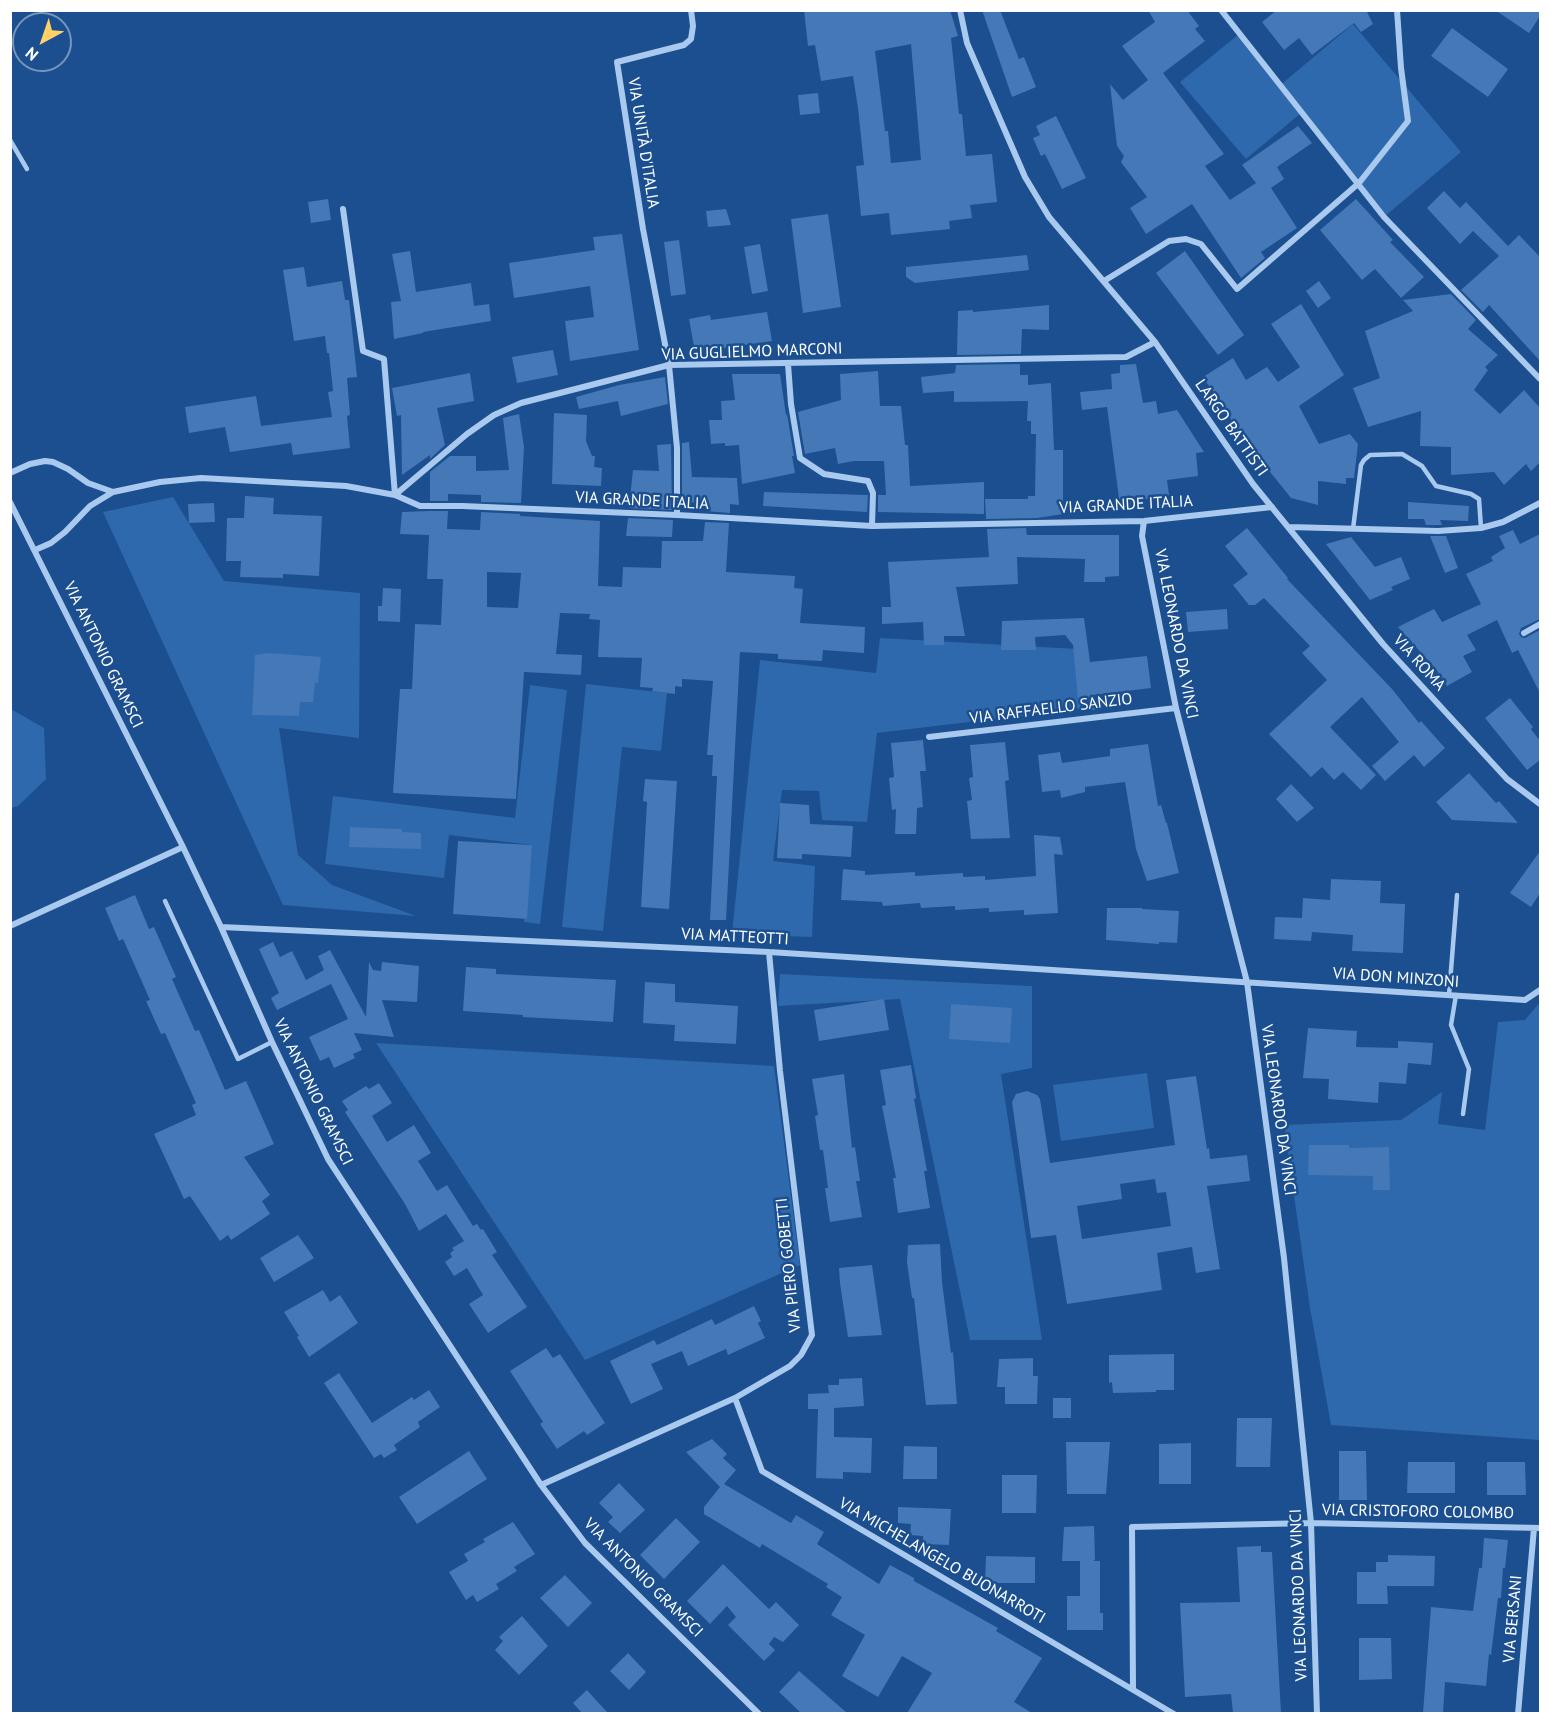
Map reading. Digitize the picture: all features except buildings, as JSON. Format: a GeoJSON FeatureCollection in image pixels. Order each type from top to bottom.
{"type":"FeatureCollection","features":[{"type":"Feature","properties":{"kind":"street","name":"VIA UNITÀ D'ITALIA"},"geometry":{"type":"LineString","coordinates":[[669,365],[643,229],[616,62],[684,45],[691,39],[693,26],[691,10]]}},
{"type":"Feature","properties":{"kind":"street","name":"LARGO BATTISTI"},"geometry":{"type":"LineString","coordinates":[[960,10],[968,43],[1025,177],[1049,217],[1155,342],[1253,484],[1289,527]]}},
{"type":"Feature","properties":{"kind":"street"},"geometry":{"type":"LineString","coordinates":[[1221,10],[1384,217],[1540,379]]}},
{"type":"Feature","properties":{"kind":"street"},"geometry":{"type":"LineString","coordinates":[[1104,281],[1169,241],[1186,238],[1201,244],[1237,289],[1359,183],[1408,122],[1397,10]]}},
{"type":"Feature","properties":{"kind":"street"},"geometry":{"type":"LineString","coordinates":[[343,209],[363,351],[384,359],[395,495]]}},
{"type":"Feature","properties":{"kind":"street","name":"VIA GUGLIELMO MARCONI"},"geometry":{"type":"LineString","coordinates":[[395,495],[467,434],[494,415],[520,403],[669,365],[1126,357],[1155,342]]}},
{"type":"Feature","properties":{"kind":"street"},"geometry":{"type":"LineString","coordinates":[[788,364],[791,404],[800,458],[824,474],[868,481],[873,493],[872,526]]}},
{"type":"Feature","properties":{"kind":"street"},"geometry":{"type":"LineString","coordinates":[[669,365],[677,448],[677,515]]}},
{"type":"Feature","properties":{"kind":"street"},"geometry":{"type":"LineString","coordinates":[[10,473],[30,464],[53,462],[69,469],[88,483],[113,492]]}},
{"type":"Feature","properties":{"kind":"street","name":"VIA GRANDE ITALIA"},"geometry":{"type":"LineString","coordinates":[[35,550],[51,543],[90,506],[113,492],[160,482],[201,478],[314,483],[395,495],[420,506],[677,515],[872,526],[1144,521],[1272,507]]}},
{"type":"Feature","properties":{"kind":"street","name":"VIA ANTONIO GRAMSCI"},"geometry":{"type":"LineString","coordinates":[[10,502],[222,927],[272,1042],[328,1159],[541,1485],[585,1543],[759,1713]]}},
{"type":"Feature","properties":{"kind":"street"},"geometry":{"type":"LineString","coordinates":[[1289,527],[1438,531],[1480,528],[1503,522],[1540,505]]}},
{"type":"Feature","properties":{"kind":"street","name":"VIA LEONARDO DA VINCI"},"geometry":{"type":"LineString","coordinates":[[1144,521],[1142,536],[1176,708],[1247,982],[1284,1258],[1311,1523],[1317,1713]]}},
{"type":"Feature","properties":{"kind":"street","name":"VIA ROMA"},"geometry":{"type":"LineString","coordinates":[[1289,527],[1383,644],[1507,779],[1540,804]]}},
{"type":"Feature","properties":{"kind":"street"},"geometry":{"type":"LineString","coordinates":[[1524,633],[1540,624]]}},
{"type":"Feature","properties":{"kind":"street","name":"VIA RAFFAELLO SANZIO"},"geometry":{"type":"LineString","coordinates":[[929,737],[1176,708]]}},
{"type":"Feature","properties":{"kind":"street"},"geometry":{"type":"LineString","coordinates":[[10,926],[183,847]]}},
{"type":"Feature","properties":{"kind":"street","name":"VIA MATTEOTTI"},"geometry":{"type":"LineString","coordinates":[[222,927],[769,952],[1247,982]]}},
{"type":"Feature","properties":{"kind":"street","name":"VIA PIERO GOBETTI"},"geometry":{"type":"LineString","coordinates":[[541,1485],[735,1398],[790,1366],[801,1355],[812,1335],[780,1071],[769,952]]}},
{"type":"Feature","properties":{"kind":"street","name":"VIA DON MINZONI"},"geometry":{"type":"LineString","coordinates":[[1247,982],[1525,999],[1540,990]]}},
{"type":"Feature","properties":{"kind":"street","name":"VIA MICHELANGELO BUONARROTI"},"geometry":{"type":"LineString","coordinates":[[735,1398],[762,1471],[1174,1713]]}},
{"type":"Feature","properties":{"kind":"street","name":"VIA CRISTOFORO COLOMBO"},"geometry":{"type":"LineString","coordinates":[[1132,1688],[1132,1527],[1311,1523],[1537,1528]]}},
{"type":"Feature","properties":{"kind":"street","name":"VIA BERSANI"},"geometry":{"type":"LineString","coordinates":[[1518,1713],[1537,1528]]}},
{"type":"Feature","properties":{"kind":"lane"},"geometry":{"type":"LineString","coordinates":[[10,140],[27,169]]}},
{"type":"Feature","properties":{"kind":"lane"},"geometry":{"type":"LineString","coordinates":[[1353,530],[1361,465],[1364,460],[1370,455],[1402,454],[1422,466],[1437,486],[1479,499],[1480,528]]}},
{"type":"Feature","properties":{"kind":"lane"},"geometry":{"type":"LineString","coordinates":[[1457,895],[1451,1025],[1469,1069],[1463,1114]]}},
{"type":"Feature","properties":{"kind":"lane"},"geometry":{"type":"LineString","coordinates":[[165,901],[238,1059],[272,1042]]}},
{"type":"Feature","properties":{"kind":"shaded area"},"geometry":{"type":"Polygon","coordinates":[[[1353,24],[1461,152],[1384,217],[1301,113],[1246,159],[1180,82],[1239,34],[1278,87],[1353,24]]]}},
{"type":"Feature","properties":{"kind":"shaded area"},"geometry":{"type":"Polygon","coordinates":[[[173,497],[224,581],[360,593],[359,738],[279,728],[298,855],[332,885],[416,916],[283,905],[103,512],[173,497]]]}},
{"type":"Feature","properties":{"kind":"shaded area"},"geometry":{"type":"Polygon","coordinates":[[[880,638],[1077,649],[1086,708],[877,733],[867,822],[822,820],[819,791],[782,790],[773,861],[815,866],[812,937],[732,934],[760,660],[876,673],[880,638]]]}},
{"type":"Feature","properties":{"kind":"shaded area"},"geometry":{"type":"Polygon","coordinates":[[[586,684],[667,693],[661,751],[622,747],[603,931],[562,927],[586,684]]]}},
{"type":"Feature","properties":{"kind":"shaded area"},"geometry":{"type":"Polygon","coordinates":[[[530,685],[567,690],[540,924],[524,922],[532,845],[449,835],[444,878],[325,864],[333,796],[515,818],[530,685]]]}},
{"type":"Feature","properties":{"kind":"shaded area"},"geometry":{"type":"Polygon","coordinates":[[[11,709],[44,728],[46,779],[18,806],[11,808],[11,709]]]}},
{"type":"Feature","properties":{"kind":"shaded area"},"geometry":{"type":"Polygon","coordinates":[[[780,974],[1032,986],[1032,1068],[1001,1074],[1042,1340],[970,1340],[900,999],[778,1006],[780,974]]]}},
{"type":"Feature","properties":{"kind":"shaded area"},"geometry":{"type":"Polygon","coordinates":[[[1540,1002],[1540,1440],[1331,1425],[1310,1308],[1284,1125],[1401,1120],[1442,1092],[1438,1124],[1485,1130],[1498,1022],[1525,1020],[1540,1002]]]}},
{"type":"Feature","properties":{"kind":"shaded area"},"geometry":{"type":"Polygon","coordinates":[[[376,1043],[774,1066],[800,1265],[585,1360],[376,1043]]]}},
{"type":"Feature","properties":{"kind":"shaded area"},"geometry":{"type":"Polygon","coordinates":[[[1147,1073],[1154,1128],[1061,1141],[1053,1085],[1147,1073]]]}}]}
